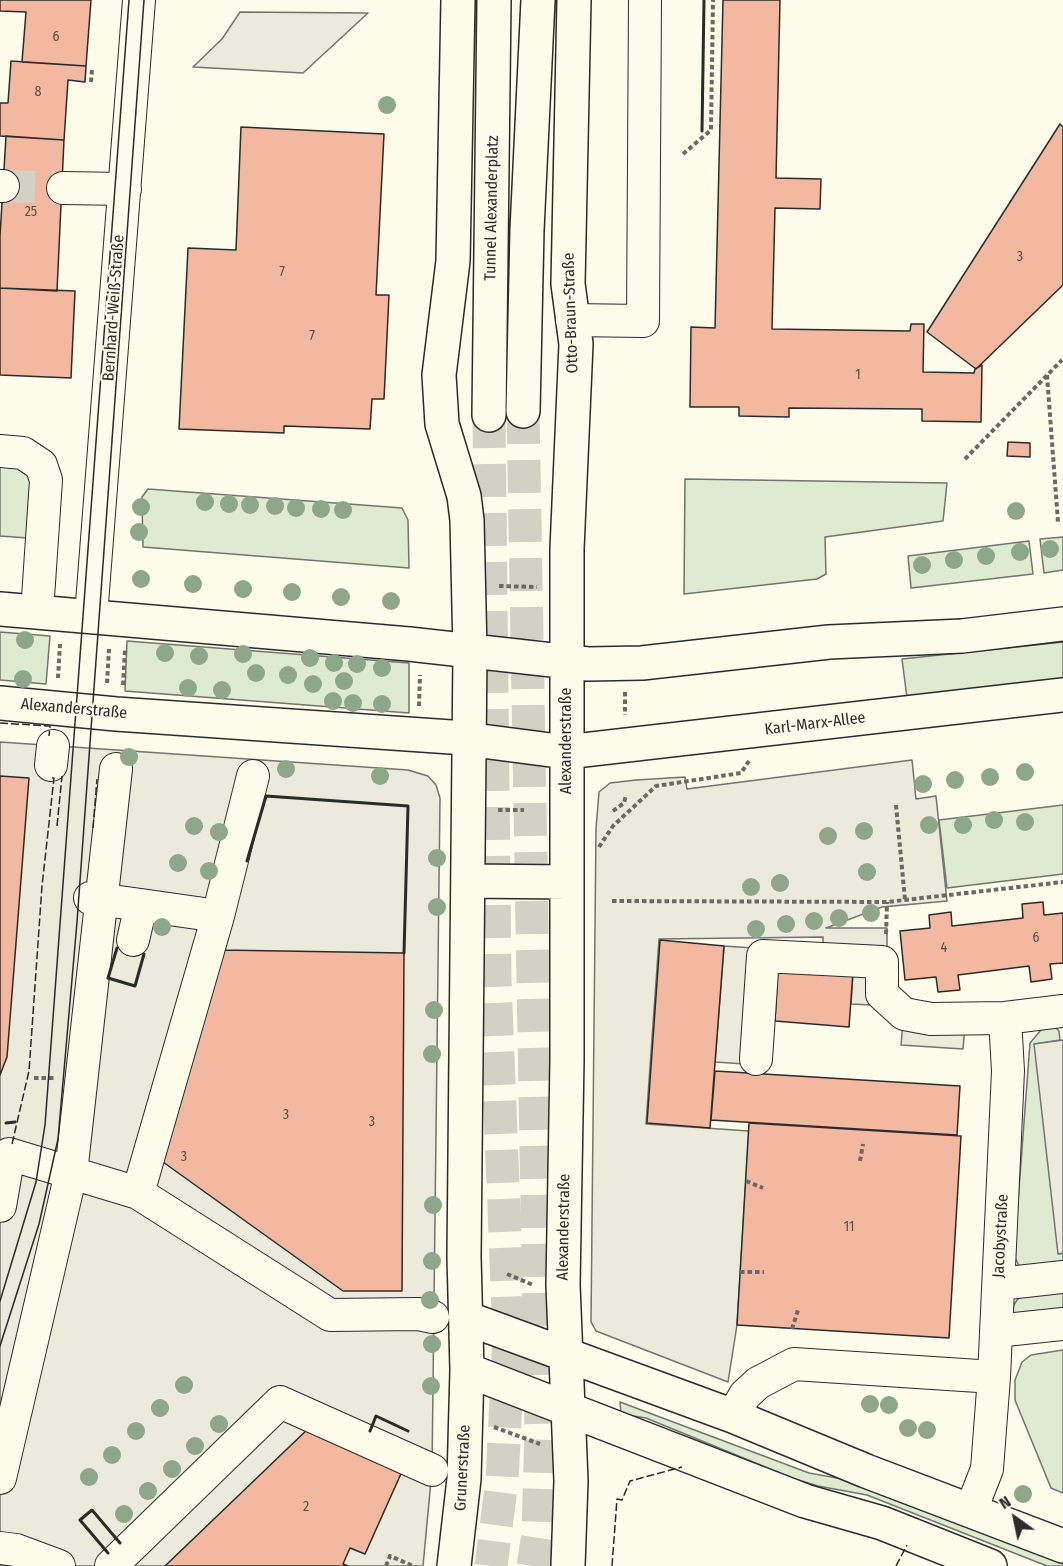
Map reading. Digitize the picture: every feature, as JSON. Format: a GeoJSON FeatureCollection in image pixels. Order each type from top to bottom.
{"type":"FeatureCollection","features":[{"type":"Feature","properties":{"kind":"main road"},"geometry":{"type":"LineString","coordinates":[[458,0],[453,261],[443,333],[439,402],[442,424],[464,496],[467,520],[470,652],[464,1257],[467,1370],[805,1501],[882,1523],[990,1566]]}},
{"type":"Feature","properties":{"kind":"main road","name":"Tunnel Alexanderplatz"},"geometry":{"type":"LineString","coordinates":[[489,415],[494,0]]}},
{"type":"Feature","properties":{"kind":"main road"},"geometry":{"type":"LineString","coordinates":[[523,411],[527,230],[538,0]]}},
{"type":"Feature","properties":{"kind":"main road","name":"Otto-Braun-Straße"},"geometry":{"type":"LineString","coordinates":[[567,662],[567,549],[576,344],[568,285],[574,0]]}},
{"type":"Feature","properties":{"kind":"main road"},"geometry":{"type":"LineString","coordinates":[[0,609],[37,612],[100,628],[409,644],[567,662],[642,663],[829,642],[962,636],[1063,624]]}},
{"type":"Feature","properties":{"kind":"main road","name":"Alexanderstraße"},"geometry":{"type":"LineString","coordinates":[[567,662],[563,1285],[568,1409]]}},
{"type":"Feature","properties":{"kind":"main road","name":"Karl-Marx-Allee"},"geometry":{"type":"LineString","coordinates":[[566,752],[1063,695]]}},
{"type":"Feature","properties":{"kind":"main road","name":"Alexanderstraße"},"geometry":{"type":"LineString","coordinates":[[0,703],[468,740],[566,752]]}},
{"type":"Feature","properties":{"kind":"main road"},"geometry":{"type":"LineString","coordinates":[[468,881],[567,882]]}},
{"type":"Feature","properties":{"kind":"main road"},"geometry":{"type":"LineString","coordinates":[[466,1318],[733,1416],[866,1471],[1063,1546]]}},
{"type":"Feature","properties":{"kind":"main road","name":"Grunerstraße"},"geometry":{"type":"LineString","coordinates":[[454,1566],[464,1479],[467,1370]]}},
{"type":"Feature","properties":{"kind":"main road"},"geometry":{"type":"LineString","coordinates":[[568,1409],[570,1481],[568,1566]]}},
{"type":"Feature","properties":{"kind":"street","name":"Bernhard-Weiß-Straße"},"geometry":{"type":"LineString","coordinates":[[100,628],[121,204],[125,189],[139,0]]}},
{"type":"Feature","properties":{"kind":"street"},"geometry":{"type":"LineString","coordinates":[[573,320],[643,321],[645,0]]}},
{"type":"Feature","properties":{"kind":"street"},"geometry":{"type":"LineString","coordinates":[[63,188],[125,189]]}},
{"type":"Feature","properties":{"kind":"street"},"geometry":{"type":"LineString","coordinates":[[0,452],[23,453],[41,465],[46,480],[37,612]]}},
{"type":"Feature","properties":{"kind":"street"},"geometry":{"type":"LineString","coordinates":[[0,1478],[71,1173],[96,898],[116,769]]}},
{"type":"Feature","properties":{"kind":"street"},"geometry":{"type":"LineString","coordinates":[[138,1193],[218,916],[253,776]]}},
{"type":"Feature","properties":{"kind":"street"},"geometry":{"type":"LineString","coordinates":[[96,898],[135,932],[218,916]]}},
{"type":"Feature","properties":{"kind":"street"},"geometry":{"type":"LineString","coordinates":[[756,1059],[763,956],[882,962],[882,994],[904,1014],[931,1018],[1005,1018],[1063,1011]]}},
{"type":"Feature","properties":{"kind":"street","name":"Jacobystraße"},"geometry":{"type":"LineString","coordinates":[[971,1510],[987,1469],[999,1284],[1008,1071],[1005,1018]]}},
{"type":"Feature","properties":{"kind":"street"},"geometry":{"type":"LineString","coordinates":[[0,1206],[9,1154],[138,1193],[330,1315],[418,1314],[433,1317]]}},
{"type":"Feature","properties":{"kind":"street"},"geometry":{"type":"LineString","coordinates":[[999,1284],[1063,1276]]}},
{"type":"Feature","properties":{"kind":"street"},"geometry":{"type":"LineString","coordinates":[[996,1331],[1063,1324]]}},
{"type":"Feature","properties":{"kind":"street"},"geometry":{"type":"LineString","coordinates":[[733,1416],[745,1395],[758,1383],[794,1364],[993,1377]]}},
{"type":"Feature","properties":{"kind":"street"},"geometry":{"type":"LineString","coordinates":[[111,1566],[280,1402],[432,1470]]}},
{"type":"Feature","properties":{"kind":"street"},"geometry":{"type":"LineString","coordinates":[[0,1548],[16,1550],[59,1566]]}},
{"type":"Feature","properties":{"kind":"path"},"geometry":{"type":"LineString","coordinates":[[683,154],[711,130],[713,0]]}},
{"type":"Feature","properties":{"kind":"path"},"geometry":{"type":"LineString","coordinates":[[92,70],[92,82]]}},
{"type":"Feature","properties":{"kind":"path"},"geometry":{"type":"LineString","coordinates":[[965,459],[1062,360]]}},
{"type":"Feature","properties":{"kind":"path"},"geometry":{"type":"LineString","coordinates":[[1047,375],[1058,522]]}},
{"type":"Feature","properties":{"kind":"path"},"geometry":{"type":"LineString","coordinates":[[490,585],[549,587]]}},
{"type":"Feature","properties":{"kind":"path"},"geometry":{"type":"LineString","coordinates":[[100,628],[107,687]]}},
{"type":"Feature","properties":{"kind":"path"},"geometry":{"type":"LineString","coordinates":[[57,685],[61,636]]}},
{"type":"Feature","properties":{"kind":"path"},"geometry":{"type":"LineString","coordinates":[[123,691],[126,641]]}},
{"type":"Feature","properties":{"kind":"path"},"geometry":{"type":"LineString","coordinates":[[419,714],[420,665]]}},
{"type":"Feature","properties":{"kind":"path"},"geometry":{"type":"LineString","coordinates":[[625,690],[626,720]]}},
{"type":"Feature","properties":{"kind":"path"},"geometry":{"type":"LineString","coordinates":[[594,855],[613,826],[656,786],[741,773],[771,728]]}},
{"type":"Feature","properties":{"kind":"path"},"geometry":{"type":"LineString","coordinates":[[613,811],[624,803],[626,795]]}},
{"type":"Feature","properties":{"kind":"path"},"geometry":{"type":"LineString","coordinates":[[896,805],[905,900]]}},
{"type":"Feature","properties":{"kind":"path"},"geometry":{"type":"LineString","coordinates":[[488,810],[524,810]]}},
{"type":"Feature","properties":{"kind":"path"},"geometry":{"type":"LineString","coordinates":[[612,901],[887,902],[1063,882]]}},
{"type":"Feature","properties":{"kind":"path"},"geometry":{"type":"LineString","coordinates":[[860,1161],[863,1144]]}},
{"type":"Feature","properties":{"kind":"path"},"geometry":{"type":"LineString","coordinates":[[746,1181],[763,1188]]}},
{"type":"Feature","properties":{"kind":"path"},"geometry":{"type":"LineString","coordinates":[[740,1272],[764,1272]]}},
{"type":"Feature","properties":{"kind":"path"},"geometry":{"type":"LineString","coordinates":[[507,1274],[542,1289]]}},
{"type":"Feature","properties":{"kind":"path"},"geometry":{"type":"LineString","coordinates":[[792,1329],[798,1310]]}},
{"type":"Feature","properties":{"kind":"path"},"geometry":{"type":"LineString","coordinates":[[490,1426],[548,1448]]}},
{"type":"Feature","properties":{"kind":"path"},"geometry":{"type":"LineString","coordinates":[[386,1566],[390,1556],[413,1566]]}},
{"type":"Feature","properties":{"kind":"green space"},"geometry":{"type":"Polygon","coordinates":[[[0,457],[25,469],[31,480],[28,538],[0,536],[0,457]]]}},
{"type":"Feature","properties":{"kind":"green space"},"geometry":{"type":"Polygon","coordinates":[[[685,479],[947,483],[943,521],[825,537],[826,574],[817,579],[684,594],[685,479]]]}},
{"type":"Feature","properties":{"kind":"green space"},"geometry":{"type":"Polygon","coordinates":[[[148,489],[402,508],[408,520],[409,568],[143,547],[142,497],[148,489]]]}},
{"type":"Feature","properties":{"kind":"green space"},"geometry":{"type":"Polygon","coordinates":[[[1063,537],[1063,570],[1044,573],[1040,539],[1063,537]]]}},
{"type":"Feature","properties":{"kind":"green space"},"geometry":{"type":"Polygon","coordinates":[[[1029,541],[1033,574],[911,588],[908,556],[1029,541]]]}},
{"type":"Feature","properties":{"kind":"green space"},"geometry":{"type":"Polygon","coordinates":[[[0,632],[50,636],[46,684],[0,680],[0,632]]]}},
{"type":"Feature","properties":{"kind":"green space"},"geometry":{"type":"Polygon","coordinates":[[[127,641],[409,663],[409,713],[125,691],[127,641]]]}},
{"type":"Feature","properties":{"kind":"green space"},"geometry":{"type":"Polygon","coordinates":[[[1063,642],[1063,679],[907,698],[902,659],[1063,642]]]}},
{"type":"Feature","properties":{"kind":"green space"},"geometry":{"type":"Polygon","coordinates":[[[1063,805],[1063,874],[947,888],[939,820],[1063,805]]]}},
{"type":"Feature","properties":{"kind":"green space"},"geometry":{"type":"Polygon","coordinates":[[[1054,1026],[1059,1031],[1060,1040],[1035,1044],[1059,1254],[1063,1253],[1063,1264],[1019,1266],[1014,1255],[1030,1043],[1041,1030],[1054,1026]]]}},
{"type":"Feature","properties":{"kind":"green space"},"geometry":{"type":"Polygon","coordinates":[[[1063,1290],[1063,1311],[1014,1316],[1010,1311],[1017,1300],[1026,1293],[1063,1290]]]}},
{"type":"Feature","properties":{"kind":"green space"},"geometry":{"type":"Polygon","coordinates":[[[1063,1350],[1063,1493],[1051,1488],[1015,1400],[1015,1380],[1022,1362],[1031,1355],[1063,1350]]]}},
{"type":"Feature","properties":{"kind":"green space"},"geometry":{"type":"Polygon","coordinates":[[[620,1402],[809,1473],[848,1480],[1063,1560],[1063,1566],[1047,1566],[867,1495],[818,1486],[792,1478],[646,1418],[621,1414],[620,1402]]]}},
{"type":"Feature","properties":{"kind":"shaded area"},"geometry":{"type":"Polygon","coordinates":[[[240,12],[368,13],[303,73],[193,67],[222,39],[240,12]]]}},
{"type":"Feature","properties":{"kind":"shaded area"},"geometry":{"type":"Polygon","coordinates":[[[0,742],[408,770],[428,776],[436,785],[440,798],[432,1470],[423,1566],[0,1566],[0,742]]]}},
{"type":"Feature","properties":{"kind":"shaded area"},"geometry":{"type":"Polygon","coordinates":[[[912,760],[916,799],[936,796],[947,901],[882,907],[826,928],[887,928],[887,949],[823,949],[823,937],[659,939],[646,1124],[749,1131],[737,1325],[728,1382],[596,1331],[591,1322],[596,829],[599,792],[610,783],[636,780],[685,777],[687,789],[912,760]]]}},
{"type":"Feature","properties":{"kind":"shaded area"},"geometry":{"type":"Polygon","coordinates":[[[724,946],[754,948],[745,1064],[715,1062],[724,946]]]}},
{"type":"Feature","properties":{"kind":"shaded area"},"geometry":{"type":"Polygon","coordinates":[[[853,972],[873,974],[871,1005],[851,1004],[853,972]]]}},
{"type":"Feature","properties":{"kind":"shaded area"},"geometry":{"type":"Polygon","coordinates":[[[903,1022],[965,1026],[963,1049],[901,1045],[903,1022]]]}},
{"type":"Feature","properties":{"kind":"shaded area"},"geometry":{"type":"Polygon","coordinates":[[[1063,1040],[1063,1253],[1058,1254],[1034,1044],[1063,1040]]]}},
{"type":"Feature","properties":{"kind":"building"},"geometry":{"type":"Polygon","coordinates":[[[0,0],[91,0],[86,66],[22,62],[26,12],[0,11],[0,0]]]}},
{"type":"Feature","properties":{"kind":"building"},"geometry":{"type":"Polygon","coordinates":[[[723,0],[780,0],[776,178],[821,179],[820,209],[775,208],[772,329],[910,331],[911,324],[924,324],[923,372],[974,373],[975,369],[982,365],[981,422],[922,421],[922,409],[789,408],[789,417],[739,416],[739,407],[690,407],[691,327],[715,328],[723,0]]]}},
{"type":"Feature","properties":{"kind":"building"},"geometry":{"type":"Polygon","coordinates":[[[11,61],[86,66],[85,82],[68,80],[64,140],[0,136],[0,103],[8,103],[11,61]]]}},
{"type":"Feature","properties":{"kind":"building"},"geometry":{"type":"Polygon","coordinates":[[[1060,124],[1063,127],[1063,285],[976,369],[927,332],[1060,124]]]}},
{"type":"Feature","properties":{"kind":"building"},"geometry":{"type":"Polygon","coordinates":[[[241,127],[384,134],[376,295],[389,295],[384,399],[372,399],[370,429],[284,426],[284,433],[179,429],[188,248],[236,250],[241,127]]]}},
{"type":"Feature","properties":{"kind":"building"},"geometry":{"type":"Polygon","coordinates":[[[6,136],[64,140],[57,291],[0,288],[0,236],[6,136]]]}},
{"type":"Feature","properties":{"kind":"building"},"geometry":{"type":"Polygon","coordinates":[[[0,288],[75,291],[71,378],[0,375],[0,288]]]}},
{"type":"Feature","properties":{"kind":"building"},"geometry":{"type":"Polygon","coordinates":[[[1008,442],[1030,443],[1030,457],[1007,456],[1008,442]]]}},
{"type":"Feature","properties":{"kind":"building"},"geometry":{"type":"Polygon","coordinates":[[[0,776],[29,778],[7,1057],[0,1075],[0,776]]]}},
{"type":"Feature","properties":{"kind":"building"},"geometry":{"type":"Polygon","coordinates":[[[1043,902],[1044,915],[1063,913],[1063,963],[1050,964],[1052,979],[1031,982],[1029,966],[958,975],[960,990],[938,992],[936,977],[905,980],[900,931],[930,928],[929,915],[951,912],[952,926],[1023,918],[1022,904],[1043,902]]]}},
{"type":"Feature","properties":{"kind":"building"},"geometry":{"type":"Polygon","coordinates":[[[660,940],[724,946],[710,1128],[647,1123],[660,940]]]}},
{"type":"Feature","properties":{"kind":"building"},"geometry":{"type":"Polygon","coordinates":[[[221,950],[404,953],[402,1291],[343,1291],[156,1157],[221,950]]]}},
{"type":"Feature","properties":{"kind":"building"},"geometry":{"type":"Polygon","coordinates":[[[778,967],[853,972],[849,1027],[775,1021],[778,967]]]}},
{"type":"Feature","properties":{"kind":"building"},"geometry":{"type":"Polygon","coordinates":[[[715,1071],[960,1086],[957,1135],[711,1120],[715,1071]]]}},
{"type":"Feature","properties":{"kind":"building"},"geometry":{"type":"Polygon","coordinates":[[[749,1123],[961,1136],[949,1338],[737,1325],[749,1123]]]}},
{"type":"Feature","properties":{"kind":"building"},"geometry":{"type":"Polygon","coordinates":[[[311,1426],[404,1467],[365,1554],[350,1548],[343,1564],[348,1566],[165,1566],[311,1426]]]}},
{"type":"Feature","properties":{"kind":"tunnel"},"geometry":{"type":"LineString","coordinates":[[3,186],[63,188]]}},
{"type":"Feature","properties":{"kind":"tunnel"},"geometry":{"type":"LineString","coordinates":[[523,411],[541,1430],[538,1534],[533,1566]]}},
{"type":"Feature","properties":{"kind":"tunnel"},"geometry":{"type":"LineString","coordinates":[[489,415],[495,981],[509,1337],[502,1481],[491,1566]]}},
{"type":"Feature","properties":{"kind":"tram line"},"geometry":{"type":"LineString","coordinates":[[0,1301],[36,1182],[45,1125],[129,0]]}},
{"type":"Feature","properties":{"kind":"tram line"},"geometry":{"type":"LineString","coordinates":[[0,1346],[39,1224],[58,1139],[77,922],[144,0]]}},
{"type":"Feature","properties":{"kind":"fence"},"geometry":{"type":"LineString","coordinates":[[0,723],[50,726],[49,736]]}},
{"type":"Feature","properties":{"kind":"fence"},"geometry":{"type":"LineString","coordinates":[[57,826],[62,776]]}},
{"type":"Feature","properties":{"kind":"fence"},"geometry":{"type":"LineString","coordinates":[[12,1144],[29,1071],[42,886],[54,778],[51,778]]}},
{"type":"Feature","properties":{"kind":"fence"},"geometry":{"type":"LineString","coordinates":[[93,828],[97,779]]}},
{"type":"Feature","properties":{"kind":"fence"},"geometry":{"type":"LineString","coordinates":[[612,1566],[617,1499],[622,1500],[630,1481],[682,1467]]}},
{"type":"Feature","properties":{"kind":"fence"},"geometry":{"type":"LineString","coordinates":[[896,1566],[907,1545]]}},
{"type":"Feature","properties":{"kind":"wall"},"geometry":{"type":"LineString","coordinates":[[702,131],[704,0]]}},
{"type":"Feature","properties":{"kind":"wall"},"geometry":{"type":"LineString","coordinates":[[247,861],[266,796],[408,806],[404,953]]}},
{"type":"Feature","properties":{"kind":"wall"},"geometry":{"type":"LineString","coordinates":[[117,948],[108,978],[135,986],[144,954]]}},
{"type":"Feature","properties":{"kind":"wall"},"geometry":{"type":"LineString","coordinates":[[6,1123],[15,1122]]}},
{"type":"Feature","properties":{"kind":"wall"},"geometry":{"type":"LineString","coordinates":[[370,1431],[376,1416],[408,1431]]}},
{"type":"Feature","properties":{"kind":"wall"},"geometry":{"type":"LineString","coordinates":[[108,1553],[80,1520],[92,1510],[120,1543]]}}]}
